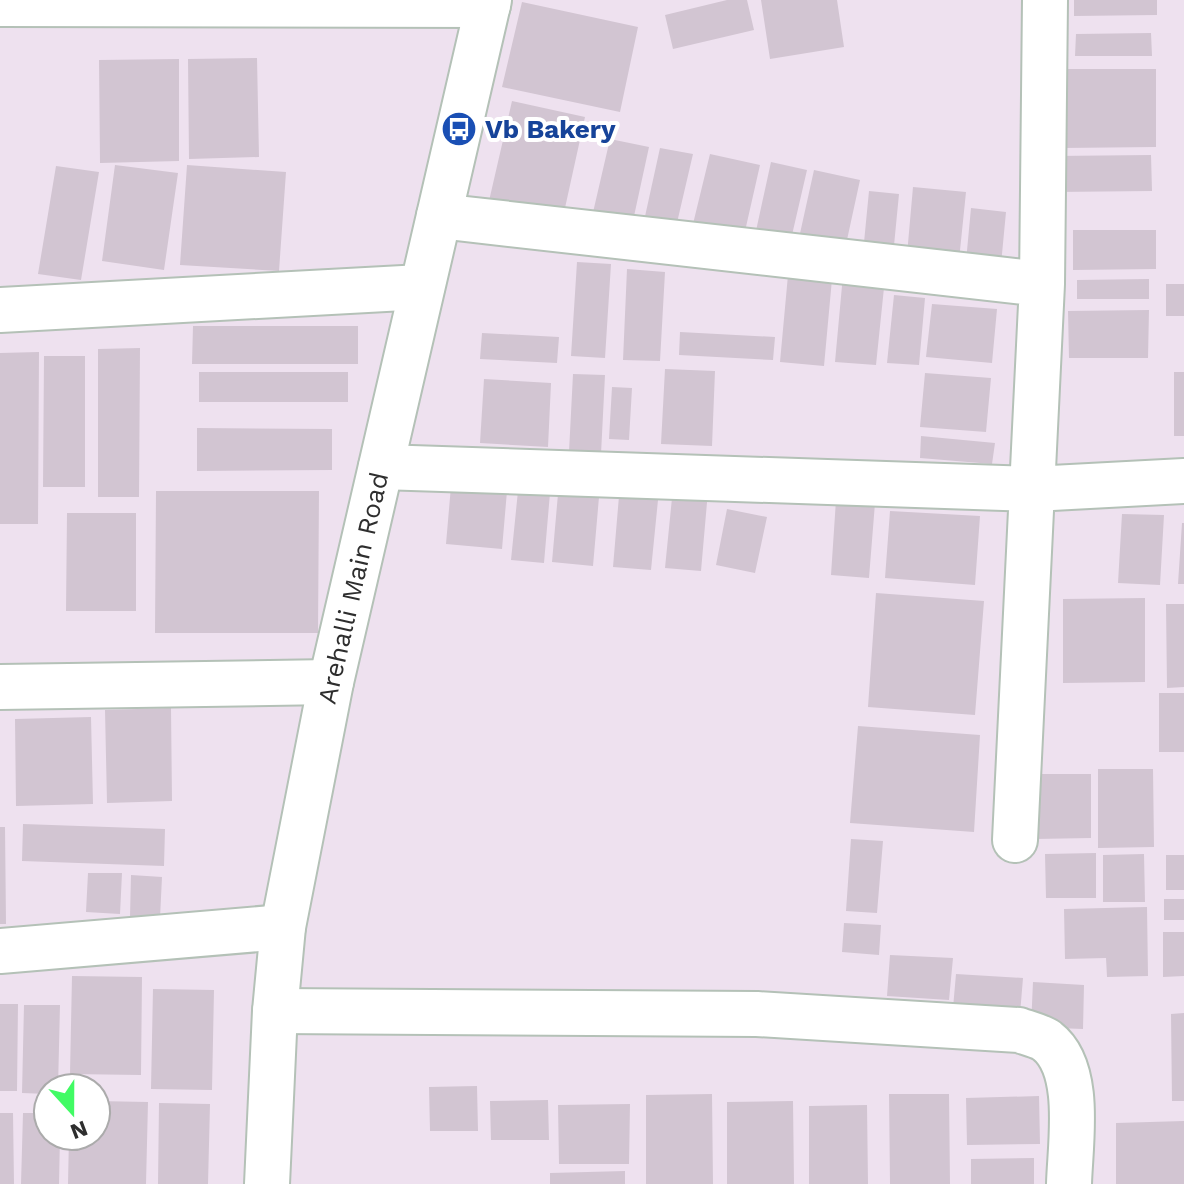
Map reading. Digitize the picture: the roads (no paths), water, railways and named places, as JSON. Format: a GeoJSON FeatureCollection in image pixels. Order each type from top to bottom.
{"type":"FeatureCollection","features":[{"type":"Feature","properties":{"kind":"street"},"geometry":{"type":"LineString","coordinates":[[1015,840],[1042,284],[1045,0]]}},
{"type":"Feature","properties":{"kind":"street"},"geometry":{"type":"LineString","coordinates":[[0,4],[489,2]]}},
{"type":"Feature","properties":{"kind":"street","name":"Arehalli Main Road"},"geometry":{"type":"LineString","coordinates":[[267,1184],[275,1011],[283,927],[331,682],[489,2]]}},
{"type":"Feature","properties":{"kind":"street"},"geometry":{"type":"LineString","coordinates":[[439,216],[1042,284]]}},
{"type":"Feature","properties":{"kind":"street"},"geometry":{"type":"LineString","coordinates":[[0,310],[422,287]]}},
{"type":"Feature","properties":{"kind":"street"},"geometry":{"type":"LineString","coordinates":[[381,467],[1033,489],[1184,481]]}},
{"type":"Feature","properties":{"kind":"street"},"geometry":{"type":"LineString","coordinates":[[0,687],[331,682]]}},
{"type":"Feature","properties":{"kind":"street"},"geometry":{"type":"LineString","coordinates":[[0,951],[283,927]]}},
{"type":"Feature","properties":{"kind":"street"},"geometry":{"type":"LineString","coordinates":[[275,1011],[757,1014],[1019,1030],[1047,1040],[1067,1073],[1071,1090],[1069,1184]]}},
{"type":"Feature","properties":{"kind":"place","name":"Vb Bakery"},"geometry":{"type":"Point","coordinates":[459,129]}}]}
